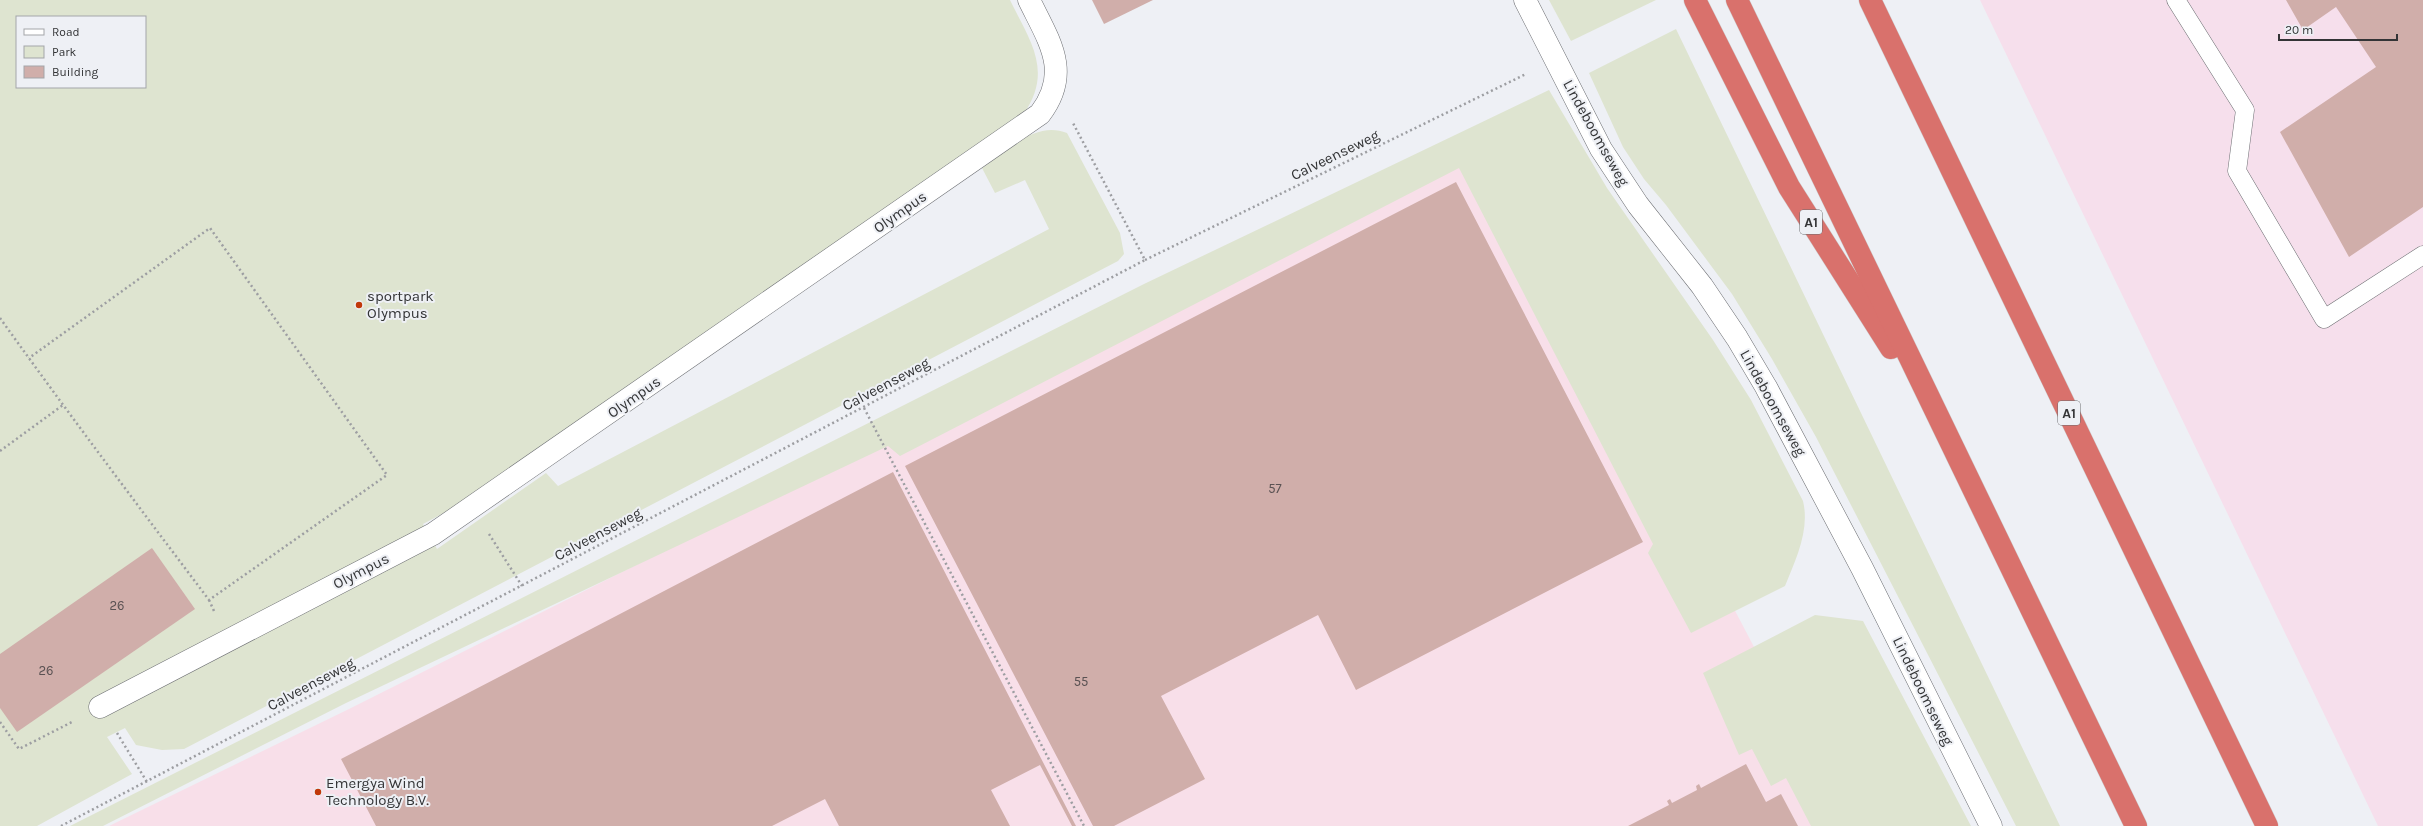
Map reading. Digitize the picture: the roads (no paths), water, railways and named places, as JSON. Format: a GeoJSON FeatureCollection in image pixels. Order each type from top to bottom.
{"type":"FeatureCollection","features":[{"type":"Feature","properties":{"kind":"highway","name":"A1"},"geometry":{"type":"LineString","coordinates":[[1695,0],[1789,187],[1946,433]]}},
{"type":"Feature","properties":{"kind":"highway","name":"A1"},"geometry":{"type":"LineString","coordinates":[[1737,0],[2136,826]]}},
{"type":"Feature","properties":{"kind":"highway","name":"A1"},"geometry":{"type":"LineString","coordinates":[[1870,0],[2268,826]]}},
{"type":"Feature","properties":{"kind":"street","name":"Olympus"},"geometry":{"type":"LineString","coordinates":[[100,707],[433,534],[473,508],[1040,114],[1055,89],[1057,70],[1053,50],[1029,0]]}},
{"type":"Feature","properties":{"kind":"street","name":"Lindeboomseweg"},"geometry":{"type":"LineString","coordinates":[[1525,0],[1601,149],[1638,205],[1702,286],[1737,338],[1766,387],[1862,568],[1991,826]]}},
{"type":"Feature","properties":{"kind":"lane"},"geometry":{"type":"LineString","coordinates":[[2176,0],[2245,110],[2237,171],[2324,319],[2423,255]]}},
{"type":"Feature","properties":{"kind":"place","name":"sportpark Olympus"},"geometry":{"type":"Point","coordinates":[359,305]}},
{"type":"Feature","properties":{"kind":"place","name":"Emergya Wind Technology B.V."},"geometry":{"type":"Point","coordinates":[318,792]}}]}
